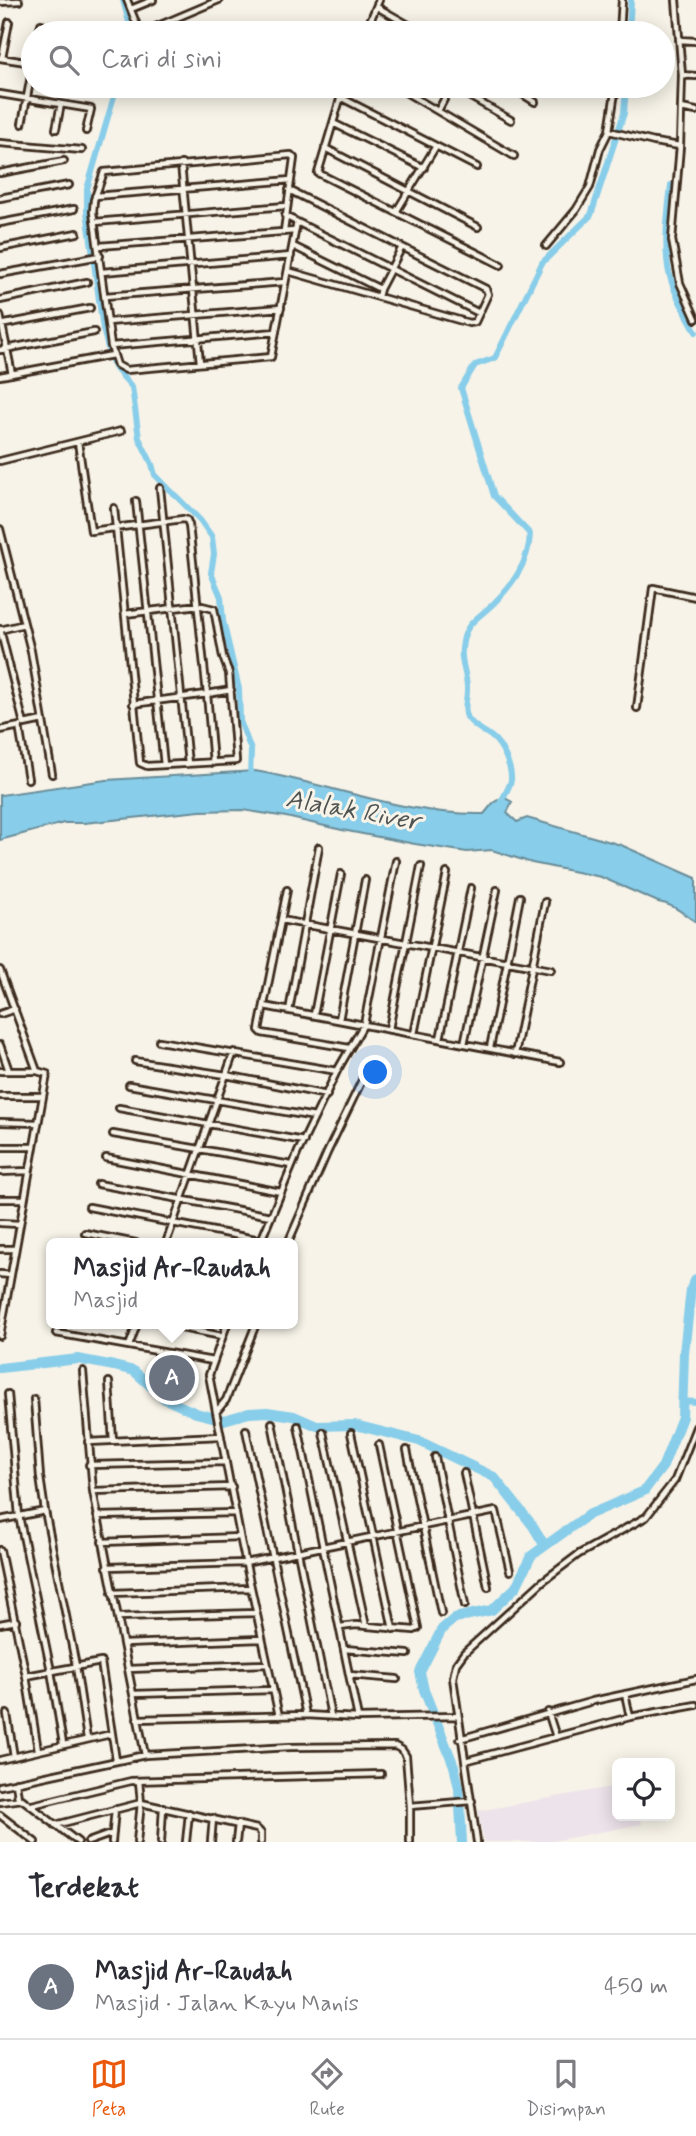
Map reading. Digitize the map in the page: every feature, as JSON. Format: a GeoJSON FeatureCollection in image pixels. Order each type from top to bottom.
{"type":"FeatureCollection","features":[{"type":"Feature","properties":{"kind":"street"},"geometry":{"type":"LineString","coordinates":[[127,0],[136,21]]}},
{"type":"Feature","properties":{"kind":"street"},"geometry":{"type":"LineString","coordinates":[[131,9],[153,0]]}},
{"type":"Feature","properties":{"kind":"street"},"geometry":{"type":"LineString","coordinates":[[169,21],[219,0]]}},
{"type":"Feature","properties":{"kind":"street"},"geometry":{"type":"LineString","coordinates":[[370,21],[379,0]]}},
{"type":"Feature","properties":{"kind":"street"},"geometry":{"type":"LineString","coordinates":[[621,21],[622,0]]}},
{"type":"Feature","properties":{"kind":"street"},"geometry":{"type":"LineString","coordinates":[[676,0],[682,75],[673,250],[680,283],[696,319]]}},
{"type":"Feature","properties":{"kind":"street"},"geometry":{"type":"LineString","coordinates":[[0,2],[19,1]]}},
{"type":"Feature","properties":{"kind":"street"},"geometry":{"type":"LineString","coordinates":[[377,6],[403,21]]}},
{"type":"Feature","properties":{"kind":"street"},"geometry":{"type":"LineString","coordinates":[[9,22],[1,58],[21,62]]}},
{"type":"Feature","properties":{"kind":"street"},"geometry":{"type":"LineString","coordinates":[[679,40],[696,41]]}},
{"type":"Feature","properties":{"kind":"street"},"geometry":{"type":"LineString","coordinates":[[682,75],[696,76]]}},
{"type":"Feature","properties":{"kind":"street"},"geometry":{"type":"LineString","coordinates":[[0,93],[21,97]]}},
{"type":"Feature","properties":{"kind":"street"},"geometry":{"type":"LineString","coordinates":[[22,124],[27,98],[91,110],[86,131]]}},
{"type":"Feature","properties":{"kind":"street"},"geometry":{"type":"LineString","coordinates":[[340,98],[318,173],[500,265]]}},
{"type":"Feature","properties":{"kind":"street"},"geometry":{"type":"LineString","coordinates":[[342,98],[477,167]]}},
{"type":"Feature","properties":{"kind":"street"},"geometry":{"type":"LineString","coordinates":[[416,98],[513,156]]}},
{"type":"Feature","properties":{"kind":"street"},"geometry":{"type":"LineString","coordinates":[[438,111],[445,98]]}},
{"type":"Feature","properties":{"kind":"street"},"geometry":{"type":"LineString","coordinates":[[472,98],[511,120]]}},
{"type":"Feature","properties":{"kind":"street"},"geometry":{"type":"LineString","coordinates":[[530,98],[536,102]]}},
{"type":"Feature","properties":{"kind":"street"},"geometry":{"type":"LineString","coordinates":[[546,246],[586,194],[610,131],[614,98]]}},
{"type":"Feature","properties":{"kind":"street"},"geometry":{"type":"LineString","coordinates":[[56,129],[61,104]]}},
{"type":"Feature","properties":{"kind":"street"},"geometry":{"type":"LineString","coordinates":[[681,108],[696,111]]}},
{"type":"Feature","properties":{"kind":"street"},"geometry":{"type":"LineString","coordinates":[[333,123],[424,168]]}},
{"type":"Feature","properties":{"kind":"street"},"geometry":{"type":"LineString","coordinates":[[610,131],[680,146]]}},
{"type":"Feature","properties":{"kind":"street"},"geometry":{"type":"LineString","coordinates":[[0,145],[82,150]]}},
{"type":"Feature","properties":{"kind":"street"},"geometry":{"type":"LineString","coordinates":[[396,212],[436,146]]}},
{"type":"Feature","properties":{"kind":"street"},"geometry":{"type":"LineString","coordinates":[[325,148],[478,227]]}},
{"type":"Feature","properties":{"kind":"street"},"geometry":{"type":"LineString","coordinates":[[284,231],[294,158],[289,155],[106,171],[101,176],[93,207],[111,346],[120,368],[125,370],[269,358],[298,222]]}},
{"type":"Feature","properties":{"kind":"street"},"geometry":{"type":"LineString","coordinates":[[0,173],[64,161]]}},
{"type":"Feature","properties":{"kind":"street"},"geometry":{"type":"LineString","coordinates":[[181,164],[200,363]]}},
{"type":"Feature","properties":{"kind":"street"},"geometry":{"type":"LineString","coordinates":[[96,196],[291,180]]}},
{"type":"Feature","properties":{"kind":"street"},"geometry":{"type":"LineString","coordinates":[[0,198],[69,185]]}},
{"type":"Feature","properties":{"kind":"street"},"geometry":{"type":"LineString","coordinates":[[288,271],[469,323],[475,323],[488,296],[486,289],[289,190]]}},
{"type":"Feature","properties":{"kind":"street"},"geometry":{"type":"LineString","coordinates":[[95,222],[286,206]]}},
{"type":"Feature","properties":{"kind":"street"},"geometry":{"type":"LineString","coordinates":[[0,223],[74,209]]}},
{"type":"Feature","properties":{"kind":"street"},"geometry":{"type":"LineString","coordinates":[[285,216],[479,313]]}},
{"type":"Feature","properties":{"kind":"street"},"geometry":{"type":"LineString","coordinates":[[99,246],[295,230]]}},
{"type":"Feature","properties":{"kind":"street"},"geometry":{"type":"LineString","coordinates":[[0,248],[77,233]]}},
{"type":"Feature","properties":{"kind":"street"},"geometry":{"type":"LineString","coordinates":[[293,246],[380,289]]}},
{"type":"Feature","properties":{"kind":"street"},"geometry":{"type":"LineString","coordinates":[[378,297],[402,247]]}},
{"type":"Feature","properties":{"kind":"street"},"geometry":{"type":"LineString","coordinates":[[0,274],[100,256]]}},
{"type":"Feature","properties":{"kind":"street"},"geometry":{"type":"LineString","coordinates":[[102,272],[290,256]]}},
{"type":"Feature","properties":{"kind":"street"},"geometry":{"type":"LineString","coordinates":[[0,300],[87,282]]}},
{"type":"Feature","properties":{"kind":"street"},"geometry":{"type":"LineString","coordinates":[[104,296],[286,282]]}},
{"type":"Feature","properties":{"kind":"street"},"geometry":{"type":"LineString","coordinates":[[1,325],[90,307]]}},
{"type":"Feature","properties":{"kind":"street"},"geometry":{"type":"LineString","coordinates":[[108,322],[281,307]]}},
{"type":"Feature","properties":{"kind":"street"},"geometry":{"type":"LineString","coordinates":[[0,315],[12,373]]}},
{"type":"Feature","properties":{"kind":"street"},"geometry":{"type":"LineString","coordinates":[[0,351],[94,332]]}},
{"type":"Feature","properties":{"kind":"street"},"geometry":{"type":"LineString","coordinates":[[111,346],[276,332]]}},
{"type":"Feature","properties":{"kind":"street"},"geometry":{"type":"LineString","coordinates":[[0,376],[113,355]]}},
{"type":"Feature","properties":{"kind":"street"},"geometry":{"type":"LineString","coordinates":[[0,461],[121,431]]}},
{"type":"Feature","properties":{"kind":"street"},"geometry":{"type":"LineString","coordinates":[[78,442],[91,531],[183,519],[188,522],[213,763]]}},
{"type":"Feature","properties":{"kind":"street"},"geometry":{"type":"LineString","coordinates":[[160,488],[188,764]]}},
{"type":"Feature","properties":{"kind":"street"},"geometry":{"type":"LineString","coordinates":[[136,501],[164,765]]}},
{"type":"Feature","properties":{"kind":"street"},"geometry":{"type":"LineString","coordinates":[[114,508],[139,763],[164,765],[237,760],[231,690],[214,609],[198,605],[125,614]]}},
{"type":"Feature","properties":{"kind":"street"},"geometry":{"type":"LineString","coordinates":[[0,529],[36,675],[52,775]]}},
{"type":"Feature","properties":{"kind":"street"},"geometry":{"type":"LineString","coordinates":[[637,708],[653,588],[696,597]]}},
{"type":"Feature","properties":{"kind":"street"},"geometry":{"type":"LineString","coordinates":[[24,624],[0,629],[21,725],[28,779]]}},
{"type":"Feature","properties":{"kind":"street"},"geometry":{"type":"LineString","coordinates":[[133,704],[231,690]]}},
{"type":"Feature","properties":{"kind":"street"},"geometry":{"type":"LineString","coordinates":[[0,730],[43,720]]}},
{"type":"Feature","properties":{"kind":"street"},"geometry":{"type":"LineString","coordinates":[[289,1011],[319,847]]}},
{"type":"Feature","properties":{"kind":"street"},"geometry":{"type":"LineString","coordinates":[[262,1238],[292,1165],[337,1071],[364,1024],[396,860]]}},
{"type":"Feature","properties":{"kind":"street"},"geometry":{"type":"LineString","coordinates":[[389,1029],[421,866]]}},
{"type":"Feature","properties":{"kind":"street"},"geometry":{"type":"LineString","coordinates":[[414,1034],[447,873]]}},
{"type":"Feature","properties":{"kind":"street"},"geometry":{"type":"LineString","coordinates":[[314,1015],[341,874]]}},
{"type":"Feature","properties":{"kind":"street"},"geometry":{"type":"LineString","coordinates":[[339,1020],[365,880]]}},
{"type":"Feature","properties":{"kind":"street"},"geometry":{"type":"LineString","coordinates":[[440,1039],[471,888]]}},
{"type":"Feature","properties":{"kind":"street"},"geometry":{"type":"LineString","coordinates":[[287,890],[260,1032],[349,1048]]}},
{"type":"Feature","properties":{"kind":"street"},"geometry":{"type":"LineString","coordinates":[[464,1044],[497,890]]}},
{"type":"Feature","properties":{"kind":"street"},"geometry":{"type":"LineString","coordinates":[[490,1048],[520,897]]}},
{"type":"Feature","properties":{"kind":"street"},"geometry":{"type":"LineString","coordinates":[[515,1054],[545,902]]}},
{"type":"Feature","properties":{"kind":"street"},"geometry":{"type":"LineString","coordinates":[[281,920],[551,970]]}},
{"type":"Feature","properties":{"kind":"street"},"geometry":{"type":"LineString","coordinates":[[0,970],[37,1071]]}},
{"type":"Feature","properties":{"kind":"street"},"geometry":{"type":"LineString","coordinates":[[264,1006],[560,1062]]}},
{"type":"Feature","properties":{"kind":"street"},"geometry":{"type":"LineString","coordinates":[[0,1014],[15,1009]]}},
{"type":"Feature","properties":{"kind":"street"},"geometry":{"type":"LineString","coordinates":[[159,1041],[337,1071]]}},
{"type":"Feature","properties":{"kind":"street"},"geometry":{"type":"LineString","coordinates":[[0,1046],[9,1071]]}},
{"type":"Feature","properties":{"kind":"street"},"geometry":{"type":"LineString","coordinates":[[168,1238],[234,1052]]}},
{"type":"Feature","properties":{"kind":"street"},"geometry":{"type":"LineString","coordinates":[[135,1061],[226,1074],[327,1095]]}},
{"type":"Feature","properties":{"kind":"street"},"geometry":{"type":"LineString","coordinates":[[0,1071],[37,1071],[47,1074],[11,1275],[3,1300],[0,1336]]}},
{"type":"Feature","properties":{"kind":"street"},"geometry":{"type":"LineString","coordinates":[[290,1238],[364,1076]]}},
{"type":"Feature","properties":{"kind":"street"},"geometry":{"type":"LineString","coordinates":[[130,1085],[315,1117]]}},
{"type":"Feature","properties":{"kind":"street"},"geometry":{"type":"LineString","coordinates":[[0,1097],[43,1096]]}},
{"type":"Feature","properties":{"kind":"street"},"geometry":{"type":"LineString","coordinates":[[119,1108],[304,1141]]}},
{"type":"Feature","properties":{"kind":"street"},"geometry":{"type":"LineString","coordinates":[[0,1122],[38,1123]]}},
{"type":"Feature","properties":{"kind":"street"},"geometry":{"type":"LineString","coordinates":[[113,1134],[292,1165]]}},
{"type":"Feature","properties":{"kind":"street"},"geometry":{"type":"LineString","coordinates":[[0,1147],[33,1147]]}},
{"type":"Feature","properties":{"kind":"street"},"geometry":{"type":"LineString","coordinates":[[106,1158],[281,1192]]}},
{"type":"Feature","properties":{"kind":"street"},"geometry":{"type":"LineString","coordinates":[[0,1172],[29,1171]]}},
{"type":"Feature","properties":{"kind":"street"},"geometry":{"type":"LineString","coordinates":[[98,1184],[271,1216]]}},
{"type":"Feature","properties":{"kind":"street"},"geometry":{"type":"LineString","coordinates":[[0,1199],[24,1199]]}},
{"type":"Feature","properties":{"kind":"street"},"geometry":{"type":"LineString","coordinates":[[89,1207],[247,1238]]}},
{"type":"Feature","properties":{"kind":"street"},"geometry":{"type":"LineString","coordinates":[[0,1223],[20,1224]]}},
{"type":"Feature","properties":{"kind":"street"},"geometry":{"type":"LineString","coordinates":[[85,1233],[110,1238]]}},
{"type":"Feature","properties":{"kind":"street"},"geometry":{"type":"LineString","coordinates":[[0,1248],[15,1249]]}},
{"type":"Feature","properties":{"kind":"street"},"geometry":{"type":"LineString","coordinates":[[0,1275],[11,1275]]}},
{"type":"Feature","properties":{"kind":"street"},"geometry":{"type":"LineString","coordinates":[[129,1346],[135,1329]]}},
{"type":"Feature","properties":{"kind":"street"},"geometry":{"type":"LineString","coordinates":[[186,1329],[222,1336]]}},
{"type":"Feature","properties":{"kind":"street"},"geometry":{"type":"LineString","coordinates":[[226,1329],[209,1375],[245,1563],[279,1716]]}},
{"type":"Feature","properties":{"kind":"street"},"geometry":{"type":"LineString","coordinates":[[216,1415],[226,1400],[254,1329]]}},
{"type":"Feature","properties":{"kind":"street"},"geometry":{"type":"LineString","coordinates":[[56,1333],[213,1361]]}},
{"type":"Feature","properties":{"kind":"street"},"geometry":{"type":"LineString","coordinates":[[83,1371],[89,1465],[97,1516],[145,1755]]}},
{"type":"Feature","properties":{"kind":"street"},"geometry":{"type":"LineString","coordinates":[[109,1382],[113,1441]]}},
{"type":"Feature","properties":{"kind":"street"},"geometry":{"type":"LineString","coordinates":[[8,1394],[19,1516],[63,1744]]}},
{"type":"Feature","properties":{"kind":"street"},"geometry":{"type":"LineString","coordinates":[[34,1399],[45,1511],[76,1666],[87,1739]]}},
{"type":"Feature","properties":{"kind":"street"},"geometry":{"type":"LineString","coordinates":[[272,1423],[331,1716]]}},
{"type":"Feature","properties":{"kind":"street"},"geometry":{"type":"LineString","coordinates":[[298,1426],[358,1718]]}},
{"type":"Feature","properties":{"kind":"street"},"geometry":{"type":"LineString","coordinates":[[477,1842],[453,1678],[459,1658],[552,1575],[595,1544],[646,1517],[676,1480],[696,1427]]}},
{"type":"Feature","properties":{"kind":"street"},"geometry":{"type":"LineString","coordinates":[[246,1430],[306,1715]]}},
{"type":"Feature","properties":{"kind":"street"},"geometry":{"type":"LineString","coordinates":[[323,1432],[366,1626]]}},
{"type":"Feature","properties":{"kind":"street"},"geometry":{"type":"LineString","coordinates":[[88,1442],[220,1433]]}},
{"type":"Feature","properties":{"kind":"street"},"geometry":{"type":"LineString","coordinates":[[351,1433],[393,1629]]}},
{"type":"Feature","properties":{"kind":"street"},"geometry":{"type":"LineString","coordinates":[[340,1627],[418,1628],[379,1445]]}},
{"type":"Feature","properties":{"kind":"street"},"geometry":{"type":"LineString","coordinates":[[407,1450],[441,1614]]}},
{"type":"Feature","properties":{"kind":"street"},"geometry":{"type":"LineString","coordinates":[[435,1457],[466,1605]]}},
{"type":"Feature","properties":{"kind":"street"},"geometry":{"type":"LineString","coordinates":[[89,1465],[226,1462]]}},
{"type":"Feature","properties":{"kind":"street"},"geometry":{"type":"LineString","coordinates":[[464,1473],[488,1587]]}},
{"type":"Feature","properties":{"kind":"street"},"geometry":{"type":"LineString","coordinates":[[93,1491],[232,1487]]}},
{"type":"Feature","properties":{"kind":"street"},"geometry":{"type":"LineString","coordinates":[[0,1520],[45,1511]]}},
{"type":"Feature","properties":{"kind":"street"},"geometry":{"type":"LineString","coordinates":[[107,1567],[245,1563],[498,1512],[510,1571]]}},
{"type":"Feature","properties":{"kind":"street"},"geometry":{"type":"LineString","coordinates":[[97,1516],[236,1513]]}},
{"type":"Feature","properties":{"kind":"street"},"geometry":{"type":"LineString","coordinates":[[102,1542],[240,1537]]}},
{"type":"Feature","properties":{"kind":"street"},"geometry":{"type":"LineString","coordinates":[[0,1550],[2,1573],[16,1621],[38,1750]]}},
{"type":"Feature","properties":{"kind":"street"},"geometry":{"type":"LineString","coordinates":[[112,1593],[251,1588]]}},
{"type":"Feature","properties":{"kind":"street"},"geometry":{"type":"LineString","coordinates":[[0,1598],[10,1596]]}},
{"type":"Feature","properties":{"kind":"street"},"geometry":{"type":"LineString","coordinates":[[118,1617],[256,1613]]}},
{"type":"Feature","properties":{"kind":"street"},"geometry":{"type":"LineString","coordinates":[[0,1624],[16,1621]]}},
{"type":"Feature","properties":{"kind":"street"},"geometry":{"type":"LineString","coordinates":[[124,1644],[261,1639]]}},
{"type":"Feature","properties":{"kind":"street"},"geometry":{"type":"LineString","coordinates":[[344,1648],[408,1654]]}},
{"type":"Feature","properties":{"kind":"street"},"geometry":{"type":"LineString","coordinates":[[26,1676],[101,1662],[116,1760]]}},
{"type":"Feature","properties":{"kind":"street"},"geometry":{"type":"LineString","coordinates":[[128,1669],[266,1664]]}},
{"type":"Feature","properties":{"kind":"street"},"geometry":{"type":"LineString","coordinates":[[349,1675],[397,1679]]}},
{"type":"Feature","properties":{"kind":"street"},"geometry":{"type":"LineString","coordinates":[[460,1738],[548,1712],[696,1679]]}},
{"type":"Feature","properties":{"kind":"street"},"geometry":{"type":"LineString","coordinates":[[133,1694],[273,1690]]}},
{"type":"Feature","properties":{"kind":"street"},"geometry":{"type":"LineString","coordinates":[[625,1694],[630,1717]]}},
{"type":"Feature","properties":{"kind":"street"},"geometry":{"type":"LineString","coordinates":[[465,1761],[630,1717],[696,1705]]}},
{"type":"Feature","properties":{"kind":"street"},"geometry":{"type":"LineString","coordinates":[[548,1712],[556,1737]]}},
{"type":"Feature","properties":{"kind":"street"},"geometry":{"type":"LineString","coordinates":[[7,1714],[14,1757]]}},
{"type":"Feature","properties":{"kind":"street"},"geometry":{"type":"LineString","coordinates":[[137,1719],[306,1715],[358,1718],[457,1716]]}},
{"type":"Feature","properties":{"kind":"street"},"geometry":{"type":"LineString","coordinates":[[0,1760],[111,1734]]}},
{"type":"Feature","properties":{"kind":"street"},"geometry":{"type":"LineString","coordinates":[[0,1786],[145,1755],[290,1747],[396,1746],[406,1756],[411,1806],[410,1842]]}},
{"type":"Feature","properties":{"kind":"street"},"geometry":{"type":"LineString","coordinates":[[32,1805],[127,1781],[381,1773]]}},
{"type":"Feature","properties":{"kind":"street"},"geometry":{"type":"LineString","coordinates":[[137,1842],[141,1803],[139,1781]]}},
{"type":"Feature","properties":{"kind":"street"},"geometry":{"type":"LineString","coordinates":[[16,1782],[18,1798]]}},
{"type":"Feature","properties":{"kind":"street"},"geometry":{"type":"LineString","coordinates":[[0,1802],[18,1798],[32,1805],[78,1842]]}},
{"type":"Feature","properties":{"kind":"street"},"geometry":{"type":"LineString","coordinates":[[411,1806],[472,1801]]}},
{"type":"Feature","properties":{"kind":"street"},"geometry":{"type":"LineString","coordinates":[[55,1825],[141,1803],[238,1824],[259,1831],[261,1842]]}},
{"type":"Feature","properties":{"kind":"street"},"geometry":{"type":"LineString","coordinates":[[161,1842],[163,1807]]}},
{"type":"Feature","properties":{"kind":"street"},"geometry":{"type":"LineString","coordinates":[[112,1842],[114,1809]]}},
{"type":"Feature","properties":{"kind":"street"},"geometry":{"type":"LineString","coordinates":[[186,1842],[189,1813]]}},
{"type":"Feature","properties":{"kind":"street"},"geometry":{"type":"LineString","coordinates":[[0,1815],[35,1842]]}},
{"type":"Feature","properties":{"kind":"street"},"geometry":{"type":"LineString","coordinates":[[211,1842],[213,1818]]}},
{"type":"Feature","properties":{"kind":"street"},"geometry":{"type":"LineString","coordinates":[[236,1842],[238,1824]]}},
{"type":"Feature","properties":{"kind":"street"},"geometry":{"type":"LineString","coordinates":[[88,1842],[113,1833]]}},
{"type":"Feature","properties":{"kind":"shaded area"},"geometry":{"type":"Polygon","coordinates":[[[612,1787],[612,1821],[641,1821],[642,1824],[548,1842],[484,1842],[478,1811],[612,1787]]]}},
{"type":"Feature","properties":{"kind":"water","name":"Alalak River"},"geometry":{"type":"Polygon","coordinates":[[[255,771],[426,810],[484,814],[493,803],[503,797],[512,802],[507,813],[517,822],[527,818],[621,845],[696,878],[696,922],[674,907],[601,877],[532,863],[492,850],[467,852],[415,844],[243,810],[200,811],[64,823],[0,840],[0,795],[106,780],[255,771]]]}},
{"type":"Feature","properties":{"kind":"waterway"},"geometry":{"type":"LineString","coordinates":[[123,0],[129,21]]}},
{"type":"Feature","properties":{"kind":"waterway"},"geometry":{"type":"LineString","coordinates":[[630,21],[631,0]]}},
{"type":"Feature","properties":{"kind":"waterway"},"geometry":{"type":"LineString","coordinates":[[114,98],[87,189],[87,211],[103,329],[116,369],[132,387],[139,438],[155,475],[200,520],[212,537],[214,554],[211,573],[221,597],[223,621],[239,689],[240,721],[251,750],[250,777]]}},
{"type":"Feature","properties":{"kind":"waterway"},"geometry":{"type":"LineString","coordinates":[[500,804],[510,783],[510,769],[496,741],[467,717],[467,685],[462,649],[465,633],[472,622],[501,596],[519,572],[527,554],[530,534],[494,496],[461,388],[475,365],[495,358],[542,263],[591,215],[624,113],[625,98]]}},
{"type":"Feature","properties":{"kind":"waterway"},"geometry":{"type":"LineString","coordinates":[[671,185],[666,236],[668,267],[676,292],[696,332]]}},
{"type":"Feature","properties":{"kind":"waterway"},"geometry":{"type":"LineString","coordinates":[[462,1842],[459,1788],[454,1766],[424,1690],[420,1672],[442,1629],[455,1618],[492,1610],[516,1587],[531,1556],[588,1515],[644,1491],[663,1466],[682,1417],[684,1353],[691,1289],[696,1279]]}},
{"type":"Feature","properties":{"kind":"waterway"},"geometry":{"type":"LineString","coordinates":[[0,1368],[78,1359],[134,1371],[165,1399],[196,1413],[224,1420],[249,1413],[267,1412],[294,1416],[317,1426],[355,1425],[419,1441],[494,1477],[533,1526],[545,1546]]}},
{"type":"Feature","properties":{"kind":"waterway"},"geometry":{"type":"LineString","coordinates":[[682,1401],[696,1402]]}},
{"type":"Feature","properties":{"kind":"place","name":"Masjid Ar-Raudah"},"geometry":{"type":"Point","coordinates":[172,1378]}}]}
